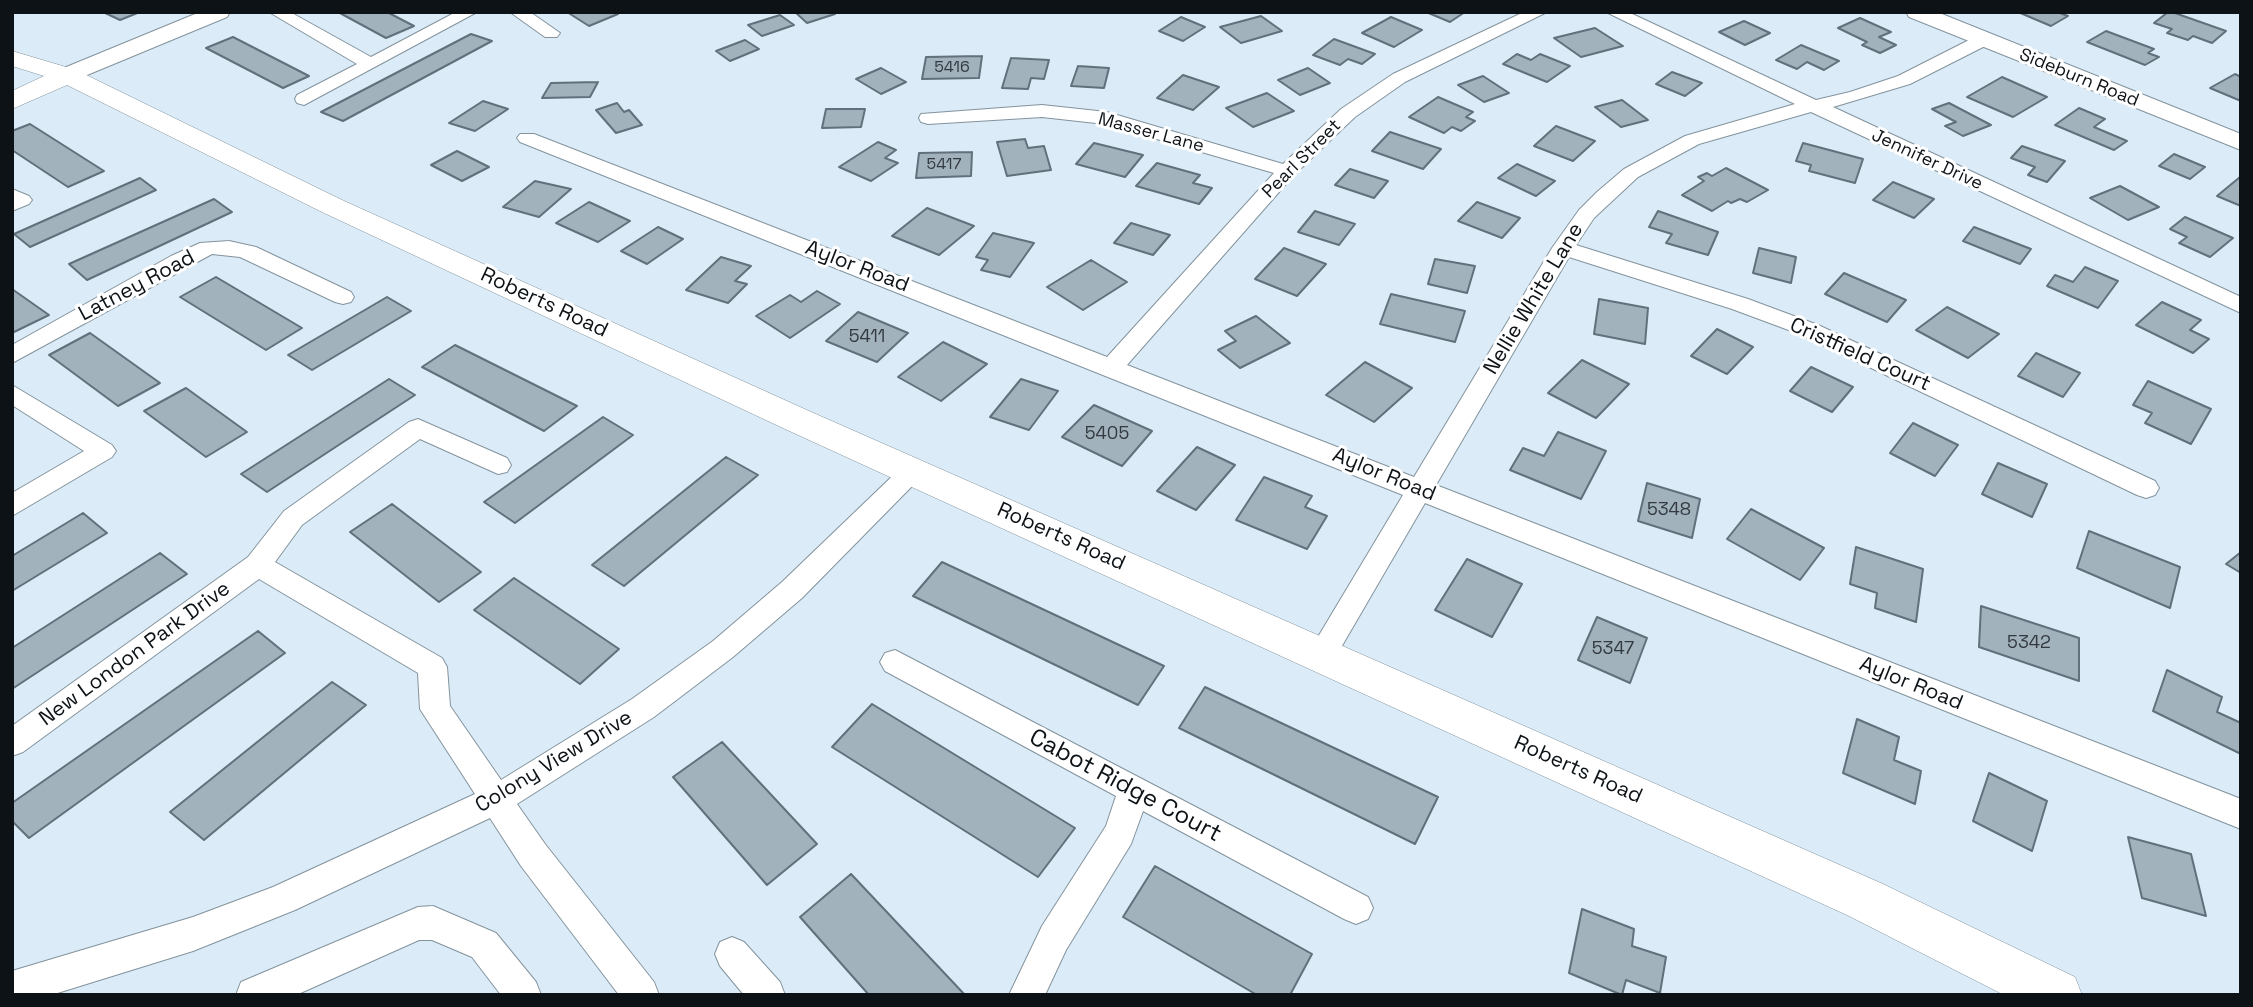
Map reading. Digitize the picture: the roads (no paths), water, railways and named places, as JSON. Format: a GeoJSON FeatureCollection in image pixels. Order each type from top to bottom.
{"type":"FeatureCollection","features":[{"type":"Feature","properties":{"kind":"main road"},"geometry":{"type":"LineString","coordinates":[[18,47],[67,75]]}},
{"type":"Feature","properties":{"kind":"main road"},"geometry":{"type":"LineString","coordinates":[[12,84],[67,75]]}},
{"type":"Feature","properties":{"kind":"main road"},"geometry":{"type":"LineString","coordinates":[[12,101],[67,75]]}},
{"type":"Feature","properties":{"kind":"main road","name":"Roberts Road"},"geometry":{"type":"LineString","coordinates":[[67,75],[320,200],[914,472],[1866,900],[2057,995]]}},
{"type":"Feature","properties":{"kind":"street"},"geometry":{"type":"LineString","coordinates":[[67,75],[219,12]]}},
{"type":"Feature","properties":{"kind":"street"},"geometry":{"type":"LineString","coordinates":[[277,12],[369,63]]}},
{"type":"Feature","properties":{"kind":"street"},"geometry":{"type":"LineString","coordinates":[[304,99],[469,12]]}},
{"type":"Feature","properties":{"kind":"street"},"geometry":{"type":"LineString","coordinates":[[518,12],[551,33]]}},
{"type":"Feature","properties":{"kind":"street","name":"Pearl Street"},"geometry":{"type":"LineString","coordinates":[[1112,367],[1287,171],[1348,113],[1399,78],[1455,49],[1539,12]]}},
{"type":"Feature","properties":{"kind":"street","name":"Jennifer Drive"},"geometry":{"type":"LineString","coordinates":[[1614,12],[2241,306]]}},
{"type":"Feature","properties":{"kind":"street","name":"Sideburn Road"},"geometry":{"type":"LineString","coordinates":[[1917,12],[2241,144]]}},
{"type":"Feature","properties":{"kind":"street","name":"Nellie White Lane"},"geometry":{"type":"LineString","coordinates":[[1322,655],[1563,248],[1586,214],[1604,196],[1660,155],[1727,128],[1836,103],[1904,80],[1983,40]]}},
{"type":"Feature","properties":{"kind":"street","name":"Masser Lane"},"geometry":{"type":"LineString","coordinates":[[928,118],[1042,111],[1107,118],[1287,171]]}},
{"type":"Feature","properties":{"kind":"street","name":"Aylor Road"},"geometry":{"type":"LineString","coordinates":[[527,138],[2241,814]]}},
{"type":"Feature","properties":{"kind":"street"},"geometry":{"type":"LineString","coordinates":[[12,195],[22,200],[12,205]]}},
{"type":"Feature","properties":{"kind":"street","name":"Latney Road"},"geometry":{"type":"LineString","coordinates":[[12,355],[179,261],[208,248],[229,247],[248,252],[343,297]]}},
{"type":"Feature","properties":{"kind":"street","name":"Cristfield Court"},"geometry":{"type":"LineString","coordinates":[[1563,248],[1740,304],[1810,330],[2146,488]]}},
{"type":"Feature","properties":{"kind":"street"},"geometry":{"type":"LineString","coordinates":[[12,393],[103,451],[12,506]]}},
{"type":"Feature","properties":{"kind":"street","name":"New London Park Drive"},"geometry":{"type":"LineString","coordinates":[[12,743],[258,565],[293,518],[418,428],[498,466]]}},
{"type":"Feature","properties":{"kind":"street","name":"Colony View Drive"},"geometry":{"type":"LineString","coordinates":[[12,989],[180,938],[270,904],[498,799],[643,708],[723,649],[792,590],[914,472]]}},
{"type":"Feature","properties":{"kind":"street"},"geometry":{"type":"LineString","coordinates":[[258,565],[432,667],[435,709],[498,799],[533,855],[641,995]]}},
{"type":"Feature","properties":{"kind":"street","name":"Cabot Ridge Court"},"geometry":{"type":"LineString","coordinates":[[895,662],[1356,908]]}},
{"type":"Feature","properties":{"kind":"street"},"geometry":{"type":"LineString","coordinates":[[1027,995],[1054,938],[1120,833],[1134,791]]}},
{"type":"Feature","properties":{"kind":"street"},"geometry":{"type":"LineString","coordinates":[[254,995],[418,924],[433,923],[484,945],[523,995]]}},
{"type":"Feature","properties":{"kind":"street"},"geometry":{"type":"LineString","coordinates":[[732,954],[767,995]]}}]}
